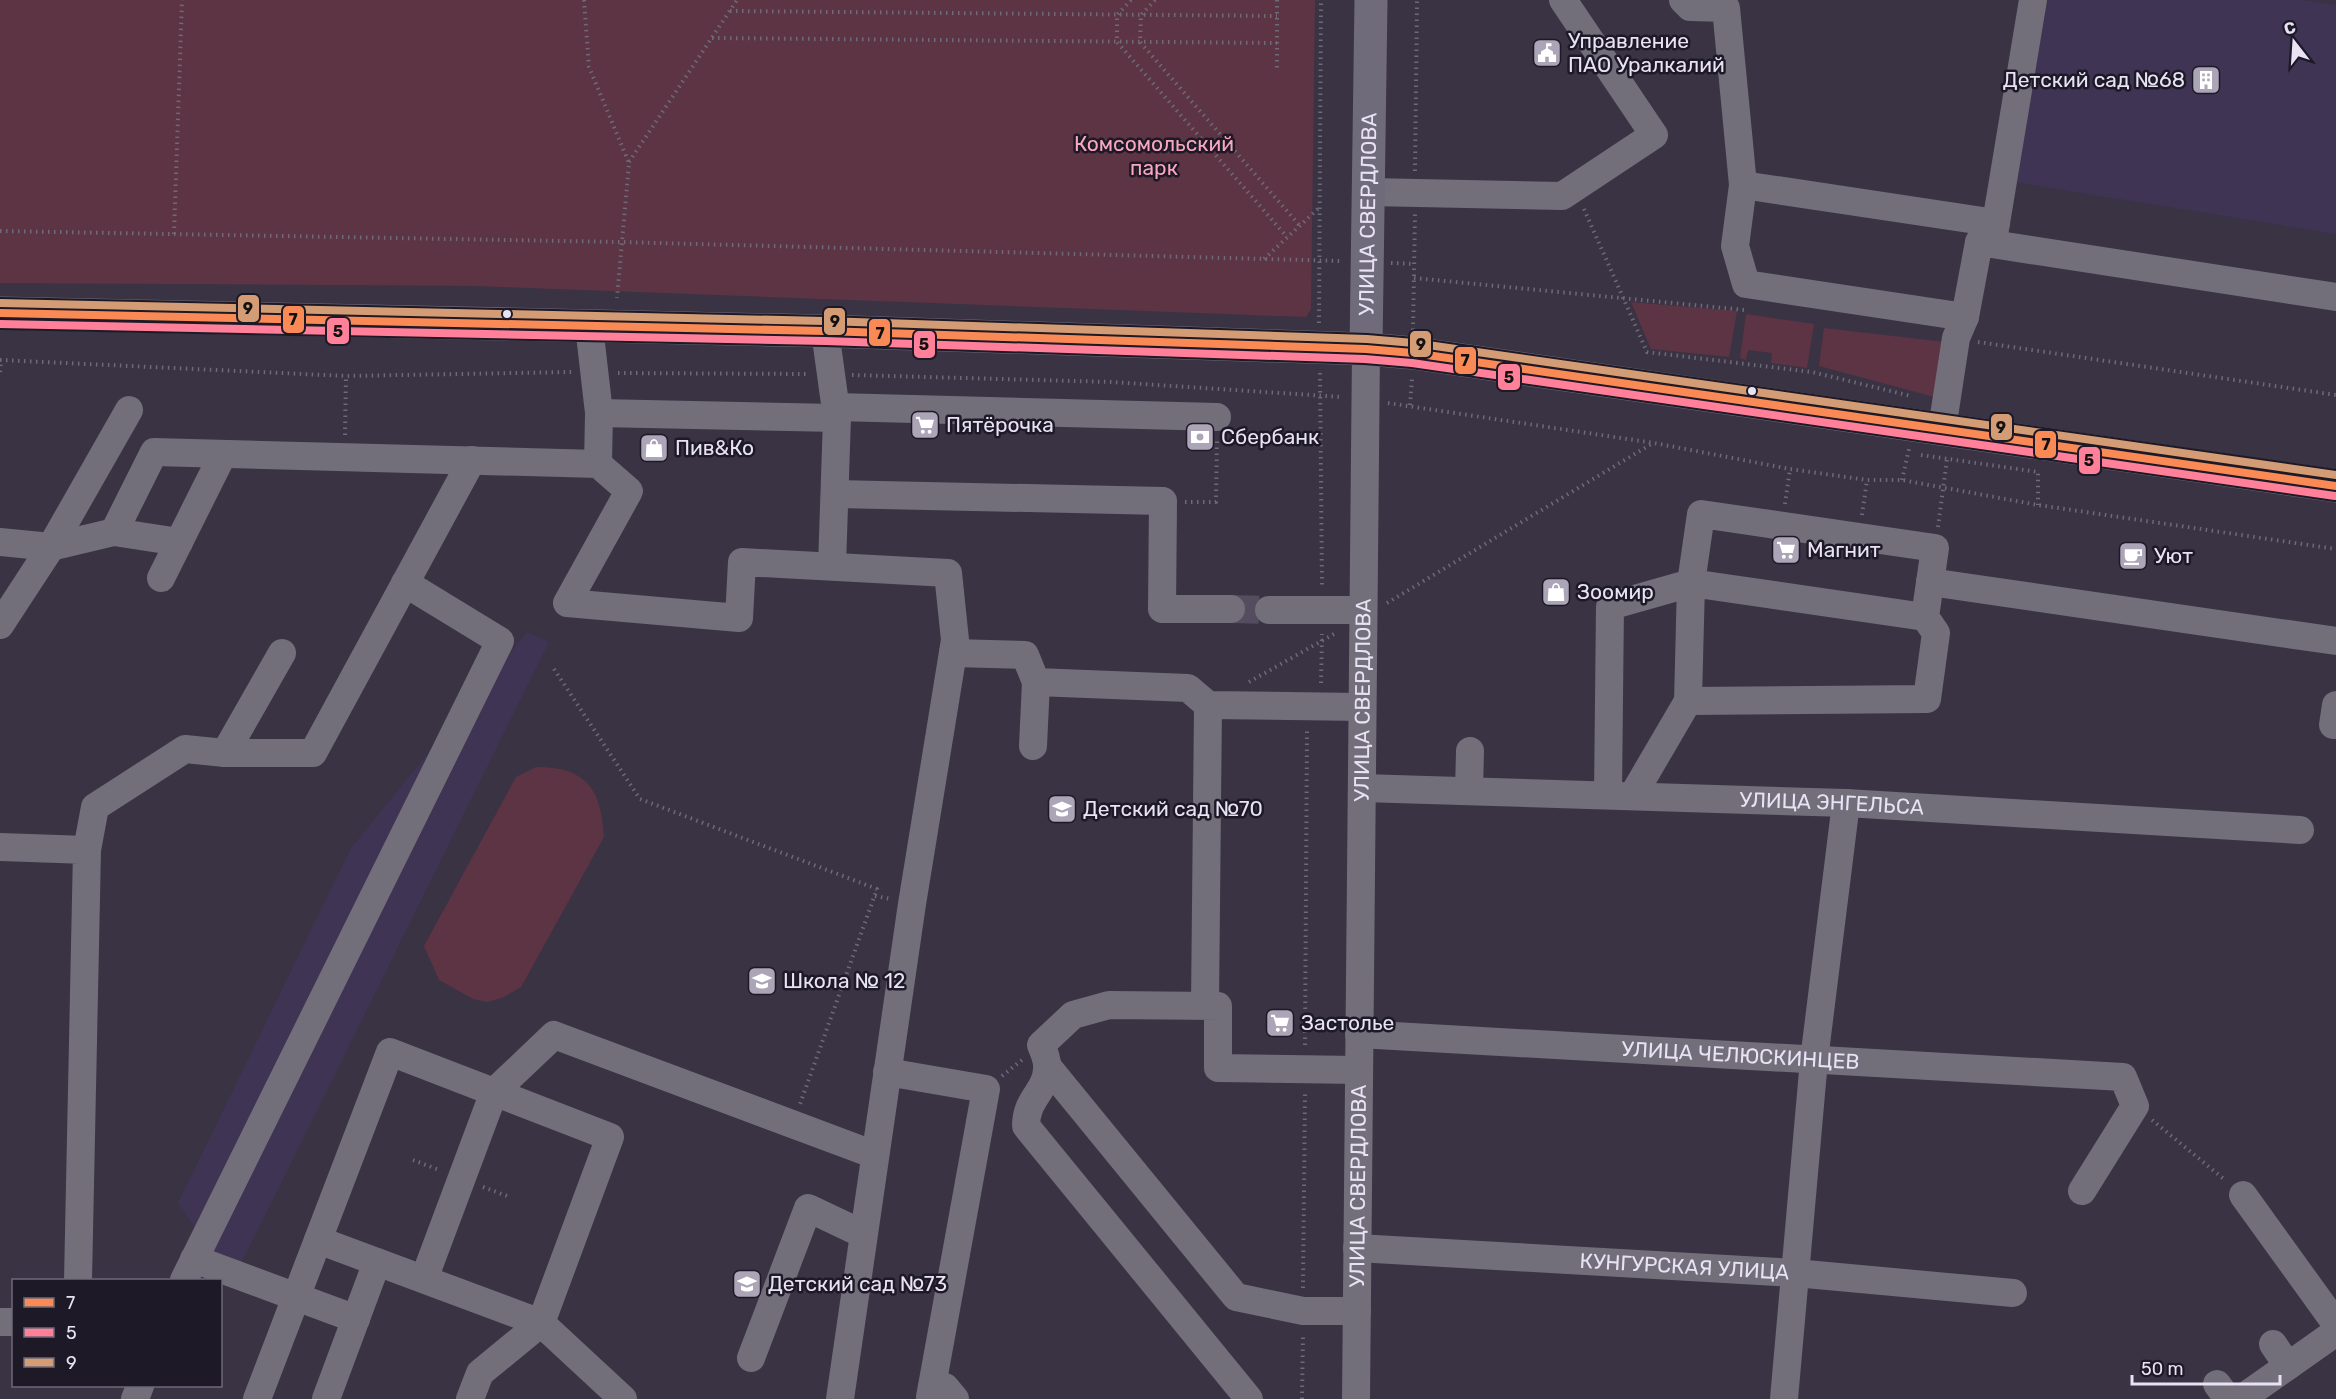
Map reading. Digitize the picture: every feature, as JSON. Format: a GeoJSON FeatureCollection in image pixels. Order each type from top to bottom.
{"type":"FeatureCollection","features":[{"type":"Feature","properties":{"kind":"main road","name":"УЛИЦА СВЕРДЛОВА"},"geometry":{"type":"LineString","coordinates":[[1366,349],[1371,0]]}},
{"type":"Feature","properties":{"kind":"main road"},"geometry":{"type":"LineString","coordinates":[[0,313],[825,331],[1366,349],[1413,353],[1944,444],[2336,486]]}},
{"type":"Feature","properties":{"kind":"street"},"geometry":{"type":"LineString","coordinates":[[1369,192],[1562,196],[1654,135],[1563,0]]}},
{"type":"Feature","properties":{"kind":"street"},"geometry":{"type":"LineString","coordinates":[[1683,0],[1690,7],[1725,4],[1743,185],[1735,246],[1746,284],[1960,327]]}},
{"type":"Feature","properties":{"kind":"street"},"geometry":{"type":"LineString","coordinates":[[1944,444],[1960,327],[1979,242],[1994,233],[2033,0]]}},
{"type":"Feature","properties":{"kind":"street"},"geometry":{"type":"LineString","coordinates":[[1743,185],[2336,297]]}},
{"type":"Feature","properties":{"kind":"street"},"geometry":{"type":"LineString","coordinates":[[589,326],[599,413],[598,464]]}},
{"type":"Feature","properties":{"kind":"street"},"geometry":{"type":"LineString","coordinates":[[825,331],[837,412],[832,566]]}},
{"type":"Feature","properties":{"kind":"street","name":"УЛИЦА СВЕРДЛОВА"},"geometry":{"type":"LineString","coordinates":[[1356,1399],[1366,349]]}},
{"type":"Feature","properties":{"kind":"street"},"geometry":{"type":"LineString","coordinates":[[0,625],[51,548],[129,410]]}},
{"type":"Feature","properties":{"kind":"street"},"geometry":{"type":"LineString","coordinates":[[599,413],[837,412],[1217,417]]}},
{"type":"Feature","properties":{"kind":"street"},"geometry":{"type":"LineString","coordinates":[[114,532],[154,452],[598,464],[629,491],[567,603],[739,618],[742,562],[948,573],[955,640],[887,1072],[840,1399]]}},
{"type":"Feature","properties":{"kind":"street"},"geometry":{"type":"LineString","coordinates":[[161,578],[223,454]]}},
{"type":"Feature","properties":{"kind":"street"},"geometry":{"type":"LineString","coordinates":[[78,1279],[87,850],[95,807],[185,749],[225,753],[313,753],[472,460]]}},
{"type":"Feature","properties":{"kind":"street"},"geometry":{"type":"LineString","coordinates":[[835,494],[1163,501],[1162,609],[1231,609]]}},
{"type":"Feature","properties":{"kind":"street"},"geometry":{"type":"LineString","coordinates":[[1620,794],[1688,701],[1691,583],[1701,514],[1935,548],[1926,617],[1936,633],[1927,699],[1688,701]]}},
{"type":"Feature","properties":{"kind":"street"},"geometry":{"type":"LineString","coordinates":[[0,542],[51,548],[114,532],[179,542]]}},
{"type":"Feature","properties":{"kind":"street"},"geometry":{"type":"LineString","coordinates":[[1930,582],[2336,641]]}},
{"type":"Feature","properties":{"kind":"street"},"geometry":{"type":"LineString","coordinates":[[356,1319],[296,1297],[189,1270],[211,1230],[500,641],[405,583]]}},
{"type":"Feature","properties":{"kind":"street"},"geometry":{"type":"LineString","coordinates":[[1620,794],[1610,606],[1691,583],[1926,617]]}},
{"type":"Feature","properties":{"kind":"street"},"geometry":{"type":"LineString","coordinates":[[1269,610],[1322,610],[1363,614]]}},
{"type":"Feature","properties":{"kind":"street"},"geometry":{"type":"LineString","coordinates":[[225,753],[282,653]]}},
{"type":"Feature","properties":{"kind":"street"},"geometry":{"type":"LineString","coordinates":[[953,653],[1025,655],[1036,682],[1033,747]]}},
{"type":"Feature","properties":{"kind":"street"},"geometry":{"type":"LineString","coordinates":[[1036,682],[1188,688],[1208,705],[1362,707]]}},
{"type":"Feature","properties":{"kind":"street"},"geometry":{"type":"LineString","coordinates":[[1205,1005],[1208,705]]}},
{"type":"Feature","properties":{"kind":"street"},"geometry":{"type":"LineString","coordinates":[[2336,705],[2333,725],[2336,725]]}},
{"type":"Feature","properties":{"kind":"street"},"geometry":{"type":"LineString","coordinates":[[1470,751],[1470,790]]}},
{"type":"Feature","properties":{"kind":"street","name":"УЛИЦА ЭНГЕЛЬСА"},"geometry":{"type":"LineString","coordinates":[[1362,788],[1620,794],[1846,803],[2300,830]]}},
{"type":"Feature","properties":{"kind":"street"},"geometry":{"type":"LineString","coordinates":[[1784,1399],[1814,1060],[1846,803]]}},
{"type":"Feature","properties":{"kind":"street"},"geometry":{"type":"LineString","coordinates":[[0,847],[87,850]]}},
{"type":"Feature","properties":{"kind":"street"},"geometry":{"type":"LineString","coordinates":[[1249,1399],[1026,1126],[1026,1111],[1045,1081],[1045,1056],[1074,1015],[1109,1005],[1218,1006],[1218,1068],[1359,1070]]}},
{"type":"Feature","properties":{"kind":"street","name":"УЛИЦА ЧЕЛЮСКИНЦЕВ"},"geometry":{"type":"LineString","coordinates":[[1359,1034],[2124,1077],[2135,1106]]}},
{"type":"Feature","properties":{"kind":"street"},"geometry":{"type":"LineString","coordinates":[[424,1279],[494,1092],[554,1035],[875,1155]]}},
{"type":"Feature","properties":{"kind":"street"},"geometry":{"type":"LineString","coordinates":[[257,1399],[390,1052],[610,1137],[541,1323],[480,1373],[470,1399]]}},
{"type":"Feature","properties":{"kind":"street"},"geometry":{"type":"LineString","coordinates":[[1045,1056],[1236,1297],[1303,1311],[1357,1311]]}},
{"type":"Feature","properties":{"kind":"street"},"geometry":{"type":"LineString","coordinates":[[887,1072],[986,1089],[935,1399]]}},
{"type":"Feature","properties":{"kind":"street"},"geometry":{"type":"LineString","coordinates":[[2082,1191],[2135,1106]]}},
{"type":"Feature","properties":{"kind":"street"},"geometry":{"type":"LineString","coordinates":[[2241,1399],[2280,1355],[2335,1333],[2243,1195]]}},
{"type":"Feature","properties":{"kind":"street"},"geometry":{"type":"LineString","coordinates":[[751,1358],[807,1208],[863,1234]]}},
{"type":"Feature","properties":{"kind":"street"},"geometry":{"type":"LineString","coordinates":[[318,1240],[541,1323],[621,1399]]}},
{"type":"Feature","properties":{"kind":"street","name":"КУНГУРСКАЯ УЛИЦА"},"geometry":{"type":"LineString","coordinates":[[1357,1248],[1795,1273],[2013,1293]]}},
{"type":"Feature","properties":{"kind":"street"},"geometry":{"type":"LineString","coordinates":[[326,1399],[377,1262]]}},
{"type":"Feature","properties":{"kind":"path"},"geometry":{"type":"LineString","coordinates":[[174,234],[182,0]]}},
{"type":"Feature","properties":{"kind":"path"},"geometry":{"type":"LineString","coordinates":[[584,0],[589,68],[629,163]]}},
{"type":"Feature","properties":{"kind":"path"},"geometry":{"type":"LineString","coordinates":[[617,298],[620,242],[629,163],[737,0]]}},
{"type":"Feature","properties":{"kind":"path"},"geometry":{"type":"LineString","coordinates":[[1131,0],[1118,15],[1117,42],[1287,237]]}},
{"type":"Feature","properties":{"kind":"path"},"geometry":{"type":"LineString","coordinates":[[1155,0],[1141,15],[1140,42],[1300,226]]}},
{"type":"Feature","properties":{"kind":"path"},"geometry":{"type":"LineString","coordinates":[[1277,0],[1277,68]]}},
{"type":"Feature","properties":{"kind":"path"},"geometry":{"type":"LineString","coordinates":[[1319,296],[1321,0]]}},
{"type":"Feature","properties":{"kind":"path"},"geometry":{"type":"LineString","coordinates":[[730,11],[1277,16]]}},
{"type":"Feature","properties":{"kind":"path"},"geometry":{"type":"LineString","coordinates":[[712,38],[1277,43]]}},
{"type":"Feature","properties":{"kind":"path"},"geometry":{"type":"LineString","coordinates":[[1575,188],[1647,352],[1812,372],[1914,397]]}},
{"type":"Feature","properties":{"kind":"path"},"geometry":{"type":"LineString","coordinates":[[1263,259],[1321,206]]}},
{"type":"Feature","properties":{"kind":"path"},"geometry":{"type":"LineString","coordinates":[[0,231],[620,242],[1320,260]]}},
{"type":"Feature","properties":{"kind":"path"},"geometry":{"type":"LineString","coordinates":[[1414,278],[1754,311]]}},
{"type":"Feature","properties":{"kind":"path"},"geometry":{"type":"LineString","coordinates":[[1960,327],[2336,394]]}},
{"type":"Feature","properties":{"kind":"path"},"geometry":{"type":"LineString","coordinates":[[0,372],[0,360],[346,376],[593,372],[830,374],[1219,388],[1365,400]]}},
{"type":"Feature","properties":{"kind":"path"},"geometry":{"type":"LineString","coordinates":[[344,457],[346,376]]}},
{"type":"Feature","properties":{"kind":"path"},"geometry":{"type":"LineString","coordinates":[[1163,501],[1216,502],[1219,388]]}},
{"type":"Feature","properties":{"kind":"path"},"geometry":{"type":"LineString","coordinates":[[1321,395],[1321,686]]}},
{"type":"Feature","properties":{"kind":"path"},"geometry":{"type":"LineString","coordinates":[[1410,405],[1654,442],[1790,469],[1867,480],[1902,480],[2038,505],[2336,549]]}},
{"type":"Feature","properties":{"kind":"path"},"geometry":{"type":"LineString","coordinates":[[1208,705],[1322,640],[1654,442]]}},
{"type":"Feature","properties":{"kind":"path"},"geometry":{"type":"LineString","coordinates":[[1935,548],[1943,487],[1944,444]]}},
{"type":"Feature","properties":{"kind":"path"},"geometry":{"type":"LineString","coordinates":[[1902,480],[1908,453],[1944,444],[2038,472],[2038,505]]}},
{"type":"Feature","properties":{"kind":"path"},"geometry":{"type":"LineString","coordinates":[[1782,526],[1790,469]]}},
{"type":"Feature","properties":{"kind":"path"},"geometry":{"type":"LineString","coordinates":[[1858,537],[1867,480]]}},
{"type":"Feature","properties":{"kind":"path"},"geometry":{"type":"LineString","coordinates":[[554,669],[640,800],[877,888],[793,1125]]}},
{"type":"Feature","properties":{"kind":"path"},"geometry":{"type":"LineString","coordinates":[[986,1089],[1045,1056]]}},
{"type":"Feature","properties":{"kind":"path"},"geometry":{"type":"LineString","coordinates":[[2135,1106],[2243,1195]]}},
{"type":"Feature","properties":{"kind":"shaded area"},"geometry":{"type":"Polygon","coordinates":[[[2048,0],[2302,0],[2336,5],[2336,234],[2015,182],[2048,0]]]}},
{"type":"Feature","properties":{"kind":"shaded area"},"geometry":{"type":"Polygon","coordinates":[[[527,632],[549,642],[239,1268],[217,1260],[178,1203],[351,848],[527,632]]]}},
{"type":"Feature","properties":{"kind":"green space","name":"Комсомольский парк"},"geometry":{"type":"Polygon","coordinates":[[[0,0],[1315,0],[1311,309],[1306,317],[476,286],[0,283],[0,0]]]}},
{"type":"Feature","properties":{"kind":"green space"},"geometry":{"type":"Polygon","coordinates":[[[1631,302],[1737,311],[1729,357],[1651,349],[1631,302]]]}},
{"type":"Feature","properties":{"kind":"green space"},"geometry":{"type":"Polygon","coordinates":[[[1746,314],[1814,324],[1807,368],[1771,363],[1772,353],[1748,350],[1746,360],[1740,358],[1746,314]]]}},
{"type":"Feature","properties":{"kind":"green space"},"geometry":{"type":"Polygon","coordinates":[[[1824,328],[1945,342],[1938,398],[1819,366],[1824,328]]]}},
{"type":"Feature","properties":{"kind":"green space"},"geometry":{"type":"Polygon","coordinates":[[[536,767],[568,771],[579,776],[588,784],[599,806],[604,837],[521,987],[502,998],[487,1002],[473,999],[439,980],[424,946],[516,777],[536,767]]]}},
{"type":"Feature","properties":{"kind":"tunnel"},"geometry":{"type":"LineString","coordinates":[[1231,609],[1269,610]]}},
{"type":"Feature","properties":{"kind":"transit line","name":"9"},"geometry":{"type":"LineString","coordinates":[[0,303],[825,321],[1367,339],[1414,343],[2336,475]]}},
{"type":"Feature","properties":{"kind":"transit line","name":"7"},"geometry":{"type":"LineString","coordinates":[[0,313],[825,331],[1366,349],[1413,353],[2336,486]]}},
{"type":"Feature","properties":{"kind":"transit line","name":"5"},"geometry":{"type":"LineString","coordinates":[[0,324],[825,341],[1365,359],[1412,363],[2335,496]]}},
{"type":"Feature","properties":{"kind":"place","name":"Управление ПАО Уралкалий"},"geometry":{"type":"Point","coordinates":[1547,53]}},
{"type":"Feature","properties":{"kind":"place","name":"Детский сад №68"},"geometry":{"type":"Point","coordinates":[2206,80]}},
{"type":"Feature","properties":{"kind":"place","name":"Пятёрочка"},"geometry":{"type":"Point","coordinates":[925,425]}},
{"type":"Feature","properties":{"kind":"place","name":"Сбербанк"},"geometry":{"type":"Point","coordinates":[1200,437]}},
{"type":"Feature","properties":{"kind":"place","name":"Пив&Ко"},"geometry":{"type":"Point","coordinates":[654,448]}},
{"type":"Feature","properties":{"kind":"place","name":"Магнит"},"geometry":{"type":"Point","coordinates":[1786,550]}},
{"type":"Feature","properties":{"kind":"place","name":"Уют"},"geometry":{"type":"Point","coordinates":[2133,556]}},
{"type":"Feature","properties":{"kind":"place","name":"Зоомир"},"geometry":{"type":"Point","coordinates":[1556,592]}},
{"type":"Feature","properties":{"kind":"place","name":"Детский сад №70"},"geometry":{"type":"Point","coordinates":[1062,809]}},
{"type":"Feature","properties":{"kind":"place","name":"Школа № 12"},"geometry":{"type":"Point","coordinates":[762,981]}},
{"type":"Feature","properties":{"kind":"place","name":"Застолье"},"geometry":{"type":"Point","coordinates":[1280,1023]}},
{"type":"Feature","properties":{"kind":"place","name":"Детский сад №73"},"geometry":{"type":"Point","coordinates":[747,1284]}}]}
